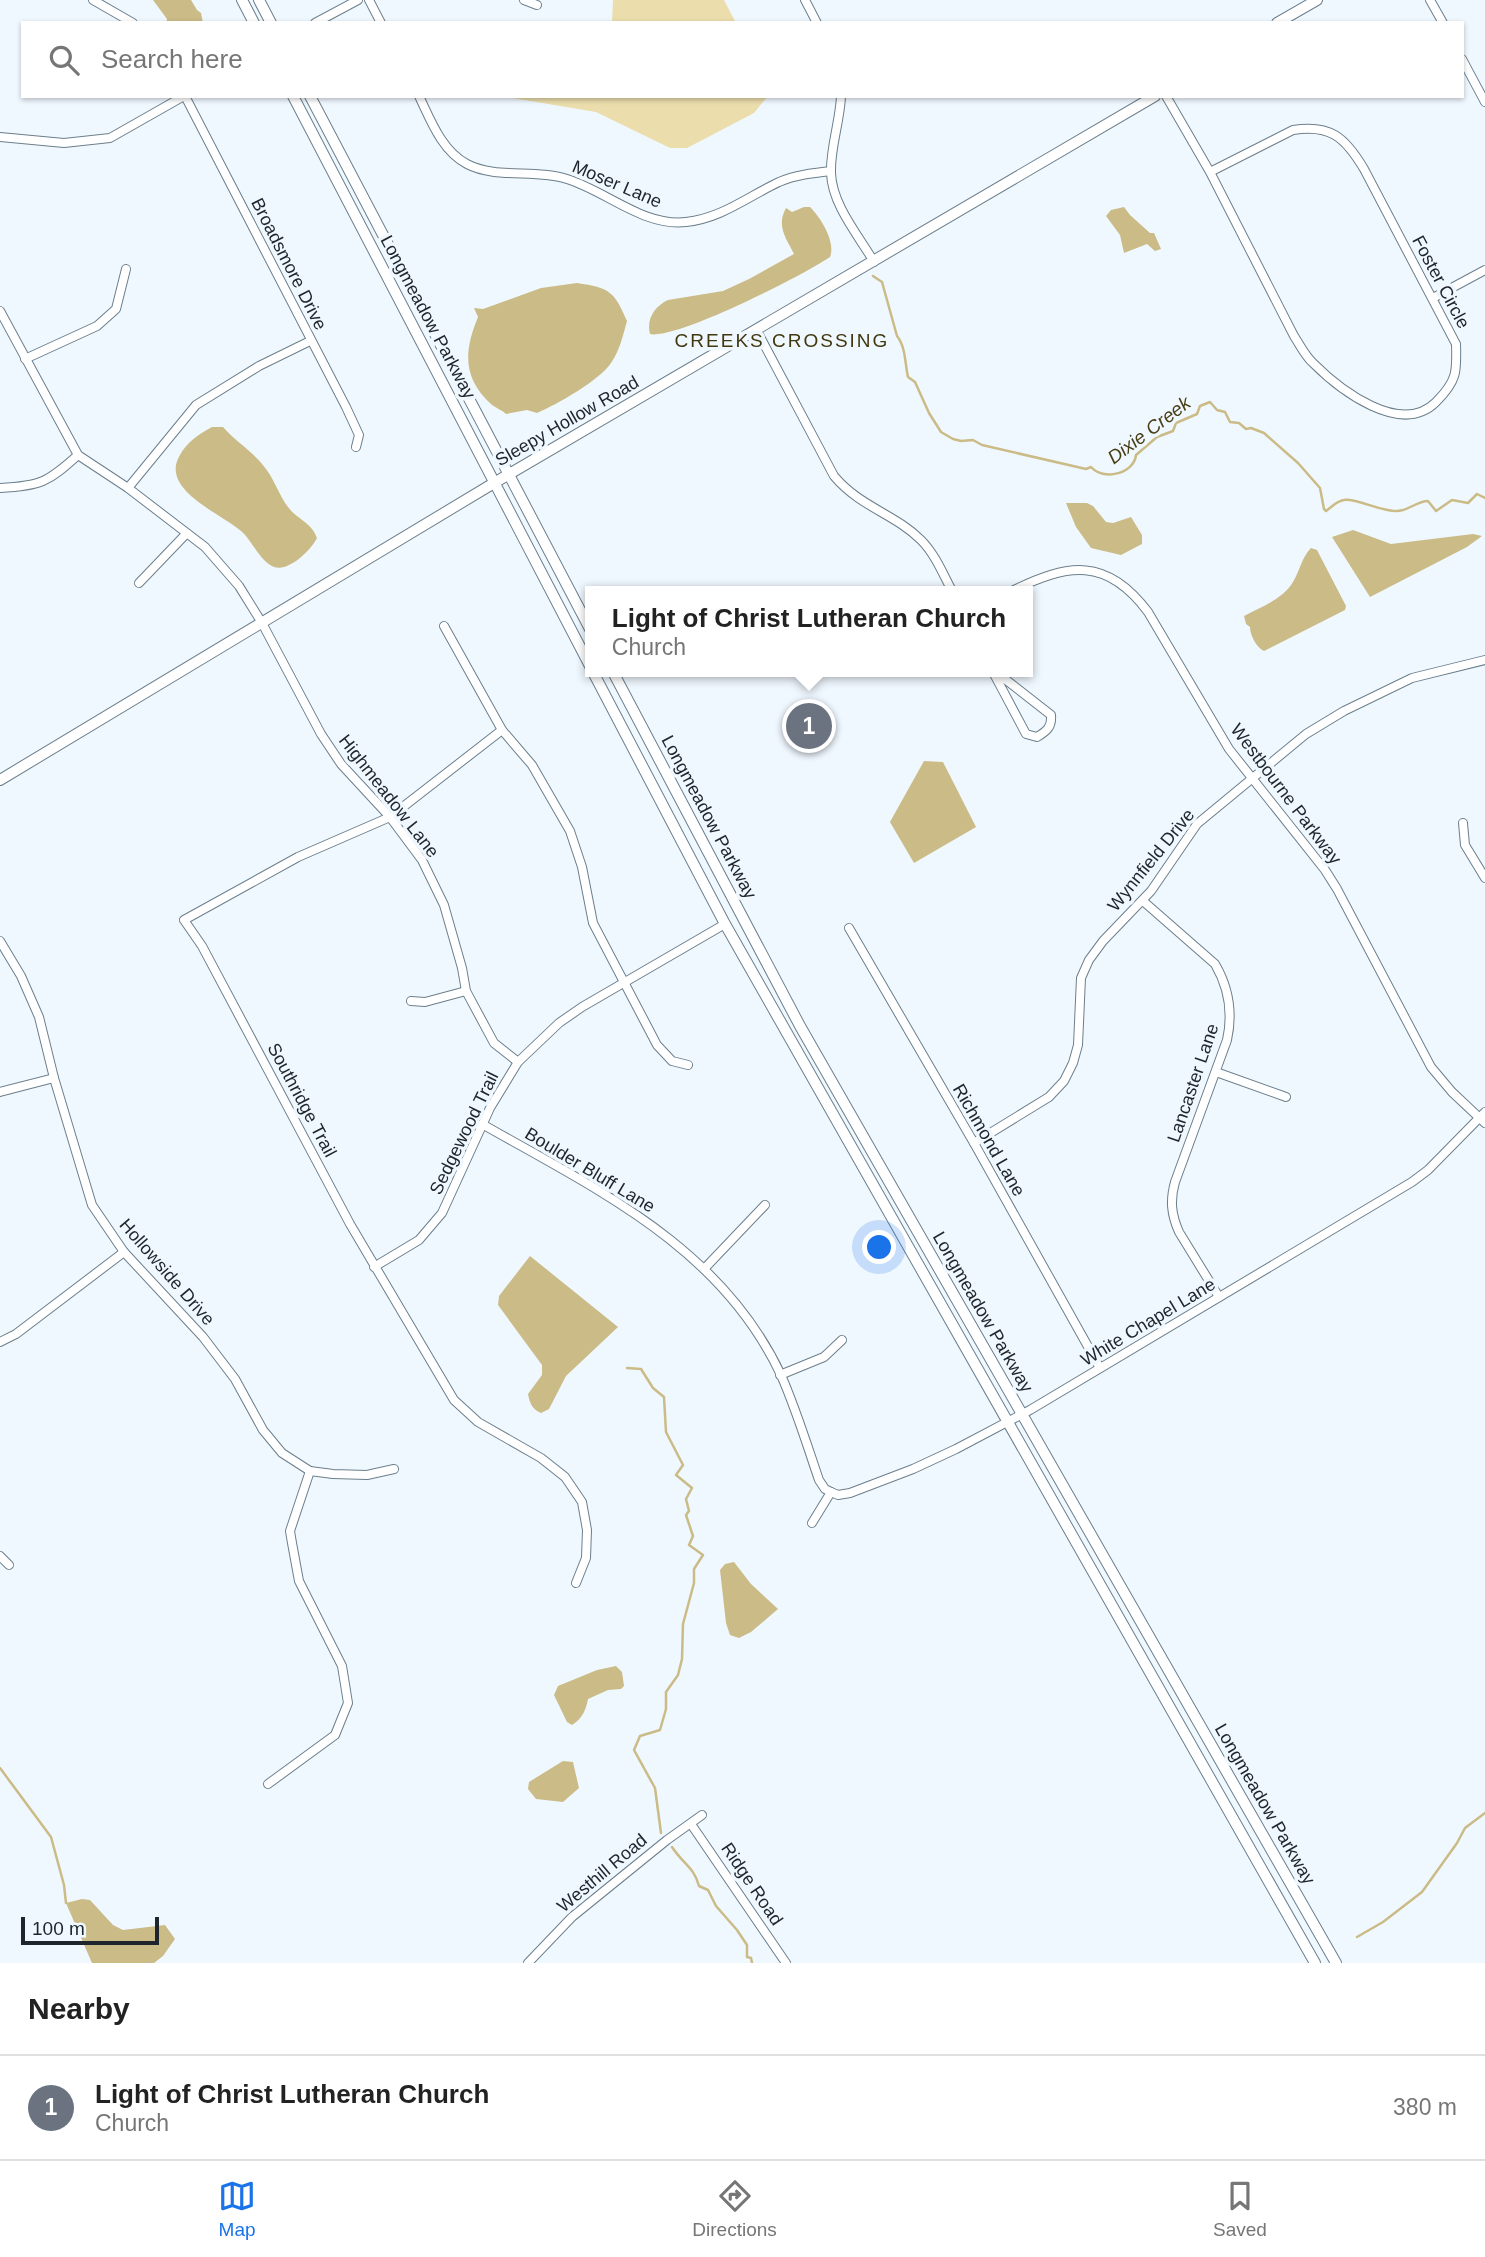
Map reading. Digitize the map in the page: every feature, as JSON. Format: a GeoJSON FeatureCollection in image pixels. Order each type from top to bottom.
{"type":"FeatureCollection","features":[{"type":"Feature","properties":{"kind":"street"},"geometry":{"type":"LineString","coordinates":[[93,0],[130,21]]}},
{"type":"Feature","properties":{"kind":"street"},"geometry":{"type":"LineString","coordinates":[[242,0],[253,21]]}},
{"type":"Feature","properties":{"kind":"street"},"geometry":{"type":"LineString","coordinates":[[259,0],[270,21]]}},
{"type":"Feature","properties":{"kind":"street"},"geometry":{"type":"LineString","coordinates":[[320,21],[358,0]]}},
{"type":"Feature","properties":{"kind":"street"},"geometry":{"type":"LineString","coordinates":[[369,0],[380,21]]}},
{"type":"Feature","properties":{"kind":"street"},"geometry":{"type":"LineString","coordinates":[[524,0],[537,5]]}},
{"type":"Feature","properties":{"kind":"street"},"geometry":{"type":"LineString","coordinates":[[805,0],[816,21]]}},
{"type":"Feature","properties":{"kind":"street"},"geometry":{"type":"LineString","coordinates":[[1280,21],[1317,0]]}},
{"type":"Feature","properties":{"kind":"street"},"geometry":{"type":"LineString","coordinates":[[1430,0],[1442,21]]}},
{"type":"Feature","properties":{"kind":"street"},"geometry":{"type":"LineString","coordinates":[[1464,63],[1485,102]]}},
{"type":"Feature","properties":{"kind":"street"},"geometry":{"type":"LineString","coordinates":[[0,137],[64,143],[110,138],[181,98]]}},
{"type":"Feature","properties":{"kind":"street","name":"Broadsmore Drive"},"geometry":{"type":"LineString","coordinates":[[186,98],[359,435],[356,447]]}},
{"type":"Feature","properties":{"kind":"street","name":"Longmeadow Parkway"},"geometry":{"type":"LineString","coordinates":[[294,98],[585,656]]}},
{"type":"Feature","properties":{"kind":"street","name":"Longmeadow Parkway"},"geometry":{"type":"LineString","coordinates":[[311,98],[585,619]]}},
{"type":"Feature","properties":{"kind":"street","name":"Moser Lane"},"geometry":{"type":"LineString","coordinates":[[420,98],[441,140],[469,166],[496,171],[551,174],[583,184],[626,207],[663,220],[683,223],[718,215],[780,181],[831,171]]}},
{"type":"Feature","properties":{"kind":"street"},"geometry":{"type":"LineString","coordinates":[[841,98],[841,116],[831,171],[832,186],[874,262]]}},
{"type":"Feature","properties":{"kind":"street","name":"Sleepy Hollow Road"},"geometry":{"type":"LineString","coordinates":[[0,780],[494,483],[1152,98]]}},
{"type":"Feature","properties":{"kind":"street","name":"Foster Circle"},"geometry":{"type":"LineString","coordinates":[[1167,98],[1210,172],[1265,282],[1311,362],[1366,404],[1390,412],[1411,416],[1430,407],[1446,391],[1457,374],[1456,344],[1364,169],[1341,137],[1325,130],[1293,130],[1210,172]]}},
{"type":"Feature","properties":{"kind":"street"},"geometry":{"type":"LineString","coordinates":[[25,359],[97,326],[116,309],[126,269]]}},
{"type":"Feature","properties":{"kind":"street"},"geometry":{"type":"LineString","coordinates":[[1433,298],[1485,270]]}},
{"type":"Feature","properties":{"kind":"street"},"geometry":{"type":"LineString","coordinates":[[0,310],[78,455],[128,488],[196,405],[259,366],[310,341]]}},
{"type":"Feature","properties":{"kind":"street"},"geometry":{"type":"LineString","coordinates":[[757,331],[834,476],[863,503],[905,527],[921,540],[931,551],[949,586]]}},
{"type":"Feature","properties":{"kind":"street"},"geometry":{"type":"LineString","coordinates":[[0,488],[37,485],[54,476],[78,455]]}},
{"type":"Feature","properties":{"kind":"street","name":"Highmeadow Lane"},"geometry":{"type":"LineString","coordinates":[[128,488],[205,547],[239,586],[262,623],[321,734],[341,764],[390,817],[422,860],[444,905],[466,991],[494,1043],[518,1062]]}},
{"type":"Feature","properties":{"kind":"street"},"geometry":{"type":"LineString","coordinates":[[139,583],[186,534]]}},
{"type":"Feature","properties":{"kind":"street","name":"Westbourne Parkway"},"geometry":{"type":"LineString","coordinates":[[1022,586],[1039,577],[1066,569],[1102,574],[1126,587],[1137,597],[1229,749],[1325,870],[1337,889],[1431,1067],[1483,1118]]}},
{"type":"Feature","properties":{"kind":"street"},"geometry":{"type":"LineString","coordinates":[[444,626],[502,730],[532,765],[570,831],[582,867],[593,923],[657,1045],[672,1061],[688,1065]]}},
{"type":"Feature","properties":{"kind":"street","name":"Wynnfield Drive"},"geometry":{"type":"LineString","coordinates":[[974,1143],[1049,1097],[1063,1081],[1073,1063],[1078,1045],[1081,978],[1089,960],[1103,941],[1143,901],[1197,824],[1306,734],[1377,693],[1412,678],[1485,660]]}},
{"type":"Feature","properties":{"kind":"street","name":"Longmeadow Parkway"},"geometry":{"type":"LineString","coordinates":[[596,677],[725,924],[1315,1963]]}},
{"type":"Feature","properties":{"kind":"street","name":"Longmeadow Parkway"},"geometry":{"type":"LineString","coordinates":[[616,677],[800,1026],[1336,1963]]}},
{"type":"Feature","properties":{"kind":"street"},"geometry":{"type":"LineString","coordinates":[[997,677],[1026,734],[1037,737],[1047,732],[1052,723],[1051,715],[1001,677]]}},
{"type":"Feature","properties":{"kind":"street","name":"Southridge Trail"},"geometry":{"type":"LineString","coordinates":[[502,730],[390,817],[298,858],[184,920],[202,946],[374,1267],[454,1400],[478,1422],[541,1458],[565,1478],[582,1502],[587,1530],[586,1558],[576,1583]]}},
{"type":"Feature","properties":{"kind":"street"},"geometry":{"type":"LineString","coordinates":[[1463,823],[1465,845],[1485,878]]}},
{"type":"Feature","properties":{"kind":"street","name":"Lancaster Lane"},"geometry":{"type":"LineString","coordinates":[[1143,901],[1215,964],[1222,976],[1229,1000],[1231,1020],[1216,1072],[1175,1182],[1171,1205],[1179,1231],[1220,1297]]}},
{"type":"Feature","properties":{"kind":"street","name":"Sedgewood Trail"},"geometry":{"type":"LineString","coordinates":[[374,1267],[419,1240],[436,1220],[449,1201],[482,1124],[518,1062],[559,1023],[623,982],[725,924]]}},
{"type":"Feature","properties":{"kind":"street","name":"Richmond Lane"},"geometry":{"type":"LineString","coordinates":[[849,928],[1100,1368]]}},
{"type":"Feature","properties":{"kind":"street","name":"Hollowside Drive"},"geometry":{"type":"LineString","coordinates":[[0,941],[30,993],[47,1042],[54,1078],[92,1205],[124,1252],[202,1336],[235,1379],[263,1430],[282,1453],[310,1471]]}},
{"type":"Feature","properties":{"kind":"street"},"geometry":{"type":"LineString","coordinates":[[411,1001],[425,1002],[466,991]]}},
{"type":"Feature","properties":{"kind":"street"},"geometry":{"type":"LineString","coordinates":[[1216,1072],[1286,1097]]}},
{"type":"Feature","properties":{"kind":"street"},"geometry":{"type":"LineString","coordinates":[[0,1092],[54,1078]]}},
{"type":"Feature","properties":{"kind":"street","name":"White Chapel Lane"},"geometry":{"type":"LineString","coordinates":[[831,1492],[850,1493],[876,1484],[957,1449],[1022,1415],[1412,1182],[1483,1118]]}},
{"type":"Feature","properties":{"kind":"street","name":"Boulder Bluff Lane"},"geometry":{"type":"LineString","coordinates":[[482,1124],[627,1207],[668,1237],[704,1269],[744,1315],[780,1375],[819,1480],[825,1489],[831,1492]]}},
{"type":"Feature","properties":{"kind":"street"},"geometry":{"type":"LineString","coordinates":[[704,1269],[765,1205]]}},
{"type":"Feature","properties":{"kind":"street"},"geometry":{"type":"LineString","coordinates":[[0,1342],[16,1334],[124,1252]]}},
{"type":"Feature","properties":{"kind":"street"},"geometry":{"type":"LineString","coordinates":[[780,1375],[824,1356],[842,1340]]}},
{"type":"Feature","properties":{"kind":"street"},"geometry":{"type":"LineString","coordinates":[[268,1784],[335,1735],[348,1703],[342,1666],[299,1581],[290,1531],[310,1471],[351,1476],[394,1469]]}},
{"type":"Feature","properties":{"kind":"street"},"geometry":{"type":"LineString","coordinates":[[812,1523],[831,1492]]}},
{"type":"Feature","properties":{"kind":"street"},"geometry":{"type":"LineString","coordinates":[[0,1556],[9,1565]]}},
{"type":"Feature","properties":{"kind":"street","name":"Westhill Road"},"geometry":{"type":"LineString","coordinates":[[528,1963],[572,1917],[702,1815]]}},
{"type":"Feature","properties":{"kind":"street","name":"Ridge Road"},"geometry":{"type":"LineString","coordinates":[[691,1824],[786,1963]]}},
{"type":"Feature","properties":{"kind":"shaded area"},"geometry":{"type":"Polygon","coordinates":[[[153,0],[191,0],[201,13],[203,21],[166,21],[153,0]]]}},
{"type":"Feature","properties":{"kind":"shaded area"},"geometry":{"type":"Polygon","coordinates":[[[613,0],[724,0],[735,21],[612,21],[613,0]]]}},
{"type":"Feature","properties":{"kind":"shaded area"},"geometry":{"type":"Polygon","coordinates":[[[513,98],[766,98],[754,113],[687,148],[670,148],[596,112],[513,98]]]}},
{"type":"Feature","properties":{"kind":"shaded area"},"geometry":{"type":"Polygon","coordinates":[[[810,207],[826,230],[831,244],[830,257],[768,291],[712,317],[664,333],[650,334],[651,318],[656,309],[668,300],[723,291],[794,254],[783,232],[783,214],[786,208],[792,212],[810,207]]]}},
{"type":"Feature","properties":{"kind":"shaded area"},"geometry":{"type":"Polygon","coordinates":[[[1124,207],[1150,233],[1154,233],[1161,249],[1155,251],[1147,244],[1124,253],[1120,235],[1106,216],[1111,210],[1124,207]]]}},
{"type":"Feature","properties":{"kind":"shaded area"},"geometry":{"type":"Polygon","coordinates":[[[577,283],[610,293],[627,321],[614,358],[597,377],[555,404],[537,413],[527,410],[506,414],[482,395],[471,374],[468,353],[478,317],[474,308],[483,309],[541,288],[577,283]]]}},
{"type":"Feature","properties":{"kind":"shaded area"},"geometry":{"type":"Polygon","coordinates":[[[212,427],[223,427],[262,463],[288,507],[315,533],[317,538],[314,543],[293,563],[280,568],[269,564],[241,531],[195,499],[178,479],[176,467],[183,450],[212,427]]]}},
{"type":"Feature","properties":{"kind":"shaded area"},"geometry":{"type":"Polygon","coordinates":[[[1066,503],[1087,503],[1093,506],[1106,522],[1113,523],[1131,517],[1142,535],[1142,544],[1121,555],[1091,548],[1076,527],[1066,503]]]}},
{"type":"Feature","properties":{"kind":"shaded area"},"geometry":{"type":"Polygon","coordinates":[[[1353,530],[1391,544],[1473,534],[1482,536],[1467,547],[1370,597],[1332,537],[1353,530]]]}},
{"type":"Feature","properties":{"kind":"shaded area"},"geometry":{"type":"Polygon","coordinates":[[[1311,548],[1317,550],[1346,606],[1345,610],[1264,651],[1254,640],[1244,616],[1271,602],[1289,588],[1311,548]]]}},
{"type":"Feature","properties":{"kind":"shaded area"},"geometry":{"type":"Polygon","coordinates":[[[924,761],[943,762],[976,827],[914,863],[890,822],[924,761]]]}},
{"type":"Feature","properties":{"kind":"shaded area"},"geometry":{"type":"Polygon","coordinates":[[[530,1256],[618,1327],[566,1376],[549,1409],[541,1413],[532,1406],[528,1394],[542,1375],[542,1365],[498,1305],[499,1296],[530,1256]]]}},
{"type":"Feature","properties":{"kind":"shaded area"},"geometry":{"type":"Polygon","coordinates":[[[734,1562],[751,1584],[778,1609],[751,1632],[739,1638],[730,1635],[726,1623],[720,1570],[725,1564],[734,1562]]]}},
{"type":"Feature","properties":{"kind":"shaded area"},"geometry":{"type":"Polygon","coordinates":[[[616,1666],[622,1672],[624,1686],[588,1699],[578,1720],[572,1725],[567,1722],[554,1695],[558,1686],[597,1670],[616,1666]]]}},
{"type":"Feature","properties":{"kind":"shaded area"},"geometry":{"type":"Polygon","coordinates":[[[563,1761],[573,1762],[579,1788],[563,1802],[536,1799],[528,1789],[529,1782],[563,1761]]]}},
{"type":"Feature","properties":{"kind":"shaded area"},"geometry":{"type":"Polygon","coordinates":[[[90,1900],[113,1925],[123,1930],[165,1925],[175,1939],[163,1956],[154,1963],[92,1963],[66,1903],[90,1900]]]}},
{"type":"Feature","properties":{"kind":"waterway","name":"Dixie Creek"},"geometry":{"type":"LineString","coordinates":[[873,276],[882,282],[897,336],[904,351],[908,377],[915,382],[941,432],[953,439],[973,440],[982,445],[1086,469],[1091,467],[1103,474],[1117,473],[1130,467],[1136,455],[1157,437],[1173,431],[1176,423],[1197,414],[1200,406],[1210,402],[1217,410],[1225,412],[1230,422],[1264,433],[1298,463],[1320,488],[1326,511],[1344,500],[1397,511],[1428,501],[1436,511],[1452,500],[1468,503],[1477,494],[1485,498]]}},
{"type":"Feature","properties":{"kind":"waterway"},"geometry":{"type":"LineString","coordinates":[[627,1368],[641,1369],[653,1388],[664,1397],[666,1432],[683,1465],[676,1475],[692,1488],[686,1499],[689,1511],[686,1515],[693,1536],[689,1545],[703,1555],[694,1569],[694,1583],[683,1624],[682,1659],[678,1675],[666,1692],[666,1709],[660,1730],[640,1736],[634,1750],[655,1788],[661,1833]]}},
{"type":"Feature","properties":{"kind":"waterway"},"geometry":{"type":"LineString","coordinates":[[0,1768],[51,1837],[66,1903]]}},
{"type":"Feature","properties":{"kind":"waterway"},"geometry":{"type":"LineString","coordinates":[[1357,1937],[1383,1922],[1422,1892],[1465,1828],[1485,1813]]}},
{"type":"Feature","properties":{"kind":"waterway"},"geometry":{"type":"LineString","coordinates":[[672,1847],[691,1870],[699,1886],[708,1890],[716,1906],[737,1930],[747,1945],[747,1957],[751,1958],[752,1963]]}},
{"type":"Feature","properties":{"kind":"place","name":"Light of Christ Lutheran Church"},"geometry":{"type":"Point","coordinates":[809,726]}},
{"type":"Feature","properties":{"kind":"district","name":"CREEKS CROSSING"},"geometry":{"type":"Point","coordinates":[782,340]}}]}
